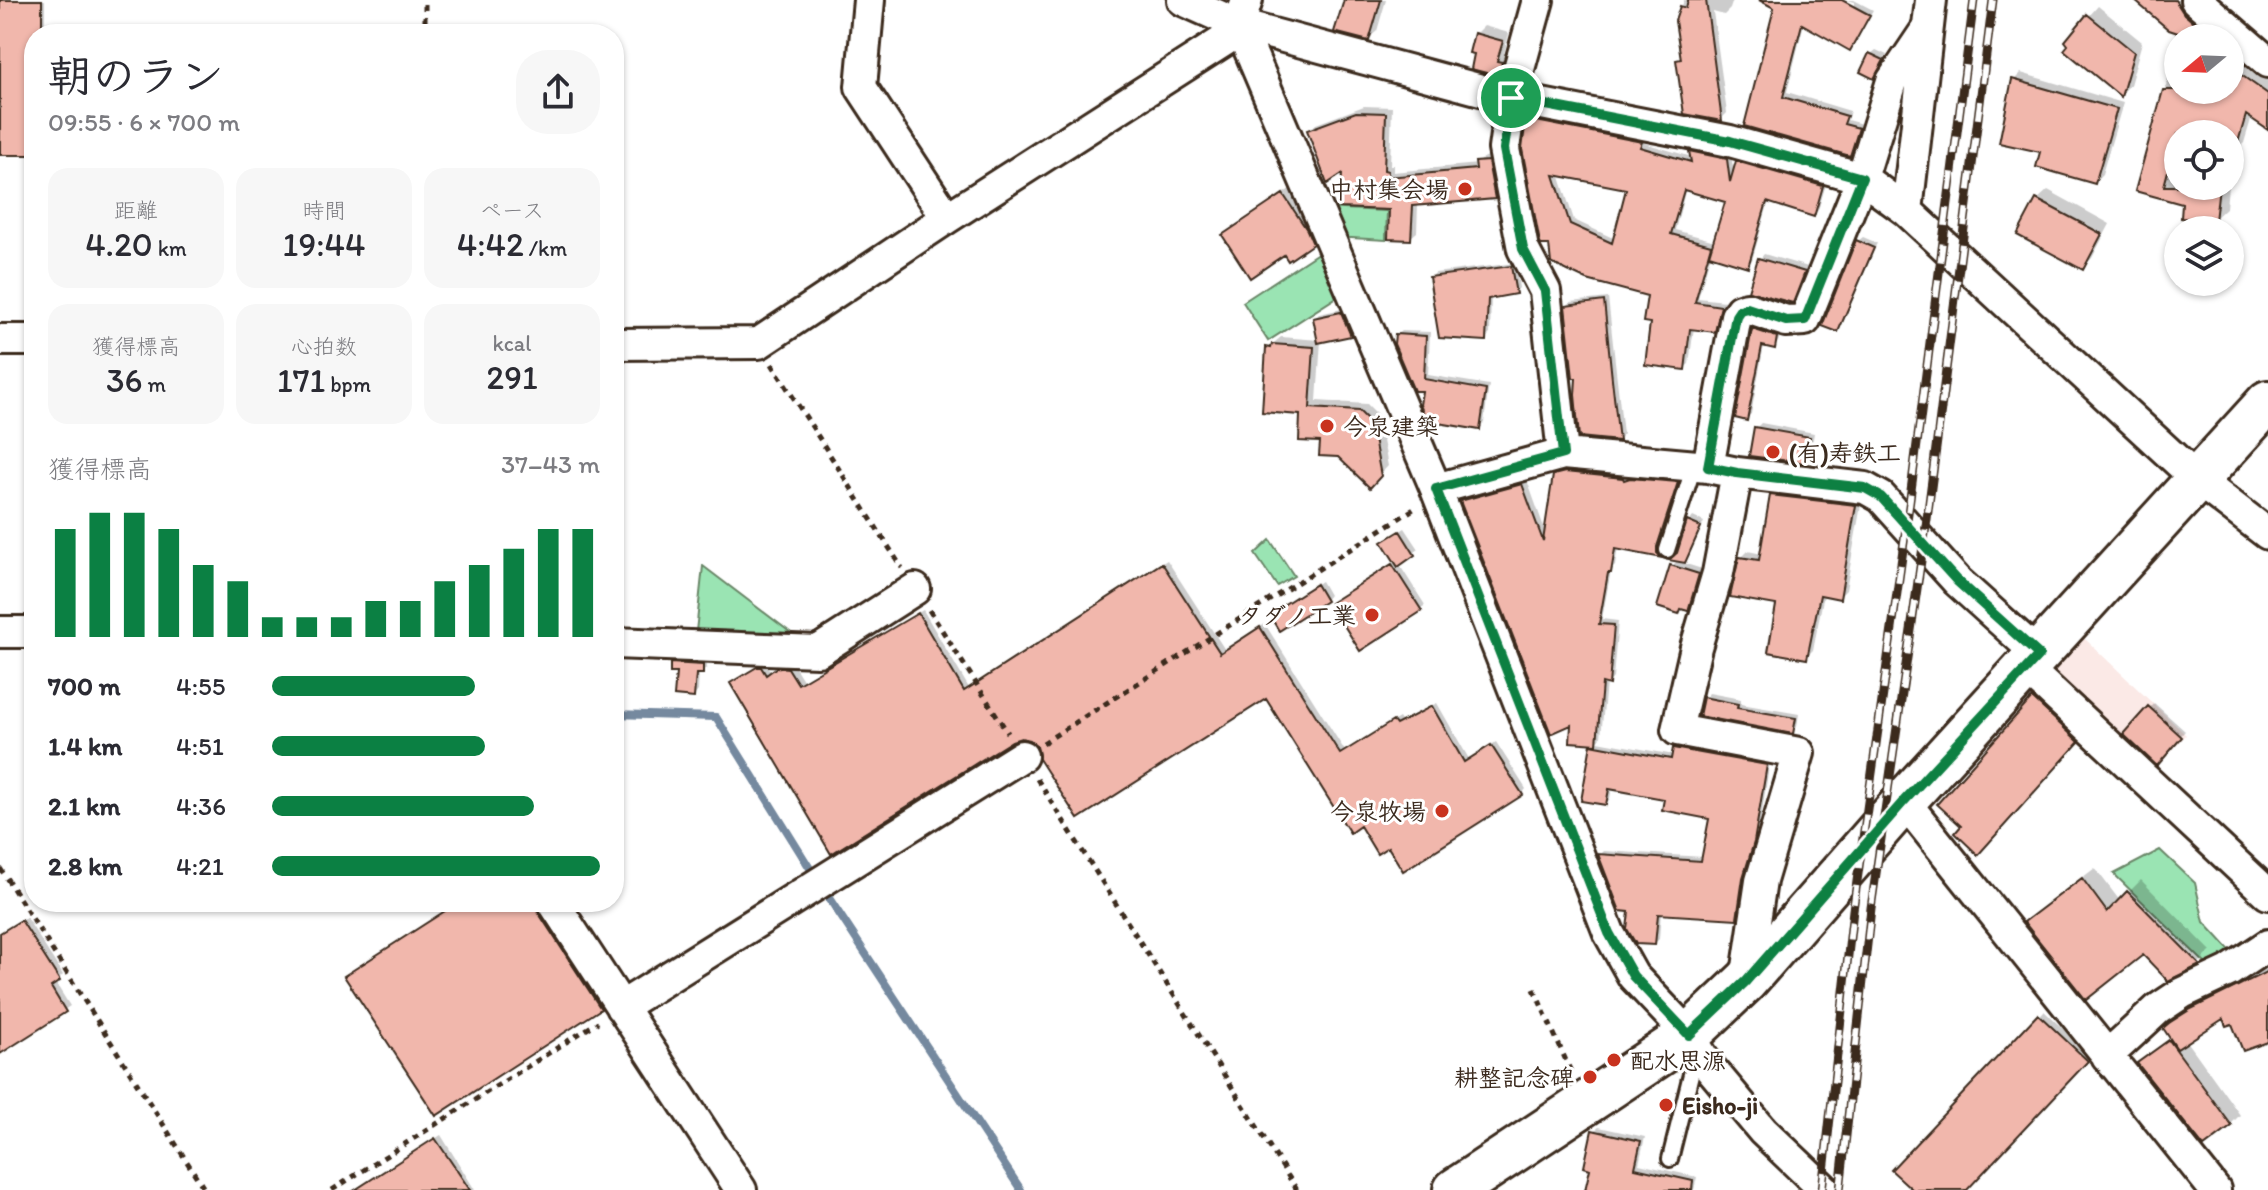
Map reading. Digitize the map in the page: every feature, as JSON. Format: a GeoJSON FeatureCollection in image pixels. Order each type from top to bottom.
{"type":"FeatureCollection","features":[{"type":"Feature","properties":{"kind":"main road"},"geometry":{"type":"LineString","coordinates":[[1455,1190],[1585,1104],[1693,1042],[1904,801],[2268,402]]}},
{"type":"Feature","properties":{"kind":"street"},"geometry":{"type":"LineString","coordinates":[[869,0],[861,87],[947,218]]}},
{"type":"Feature","properties":{"kind":"street"},"geometry":{"type":"LineString","coordinates":[[1183,0],[1243,12],[1511,98],[1730,141],[1862,178],[1907,211],[2198,480],[2268,534]]}},
{"type":"Feature","properties":{"kind":"street"},"geometry":{"type":"LineString","coordinates":[[1538,0],[1511,98],[1504,149],[1523,249],[1545,291],[1563,454]]}},
{"type":"Feature","properties":{"kind":"street"},"geometry":{"type":"LineString","coordinates":[[2196,0],[2268,62]]}},
{"type":"Feature","properties":{"kind":"street"},"geometry":{"type":"LineString","coordinates":[[624,344],[759,343],[1225,40],[1243,12]]}},
{"type":"Feature","properties":{"kind":"street"},"geometry":{"type":"LineString","coordinates":[[1243,12],[1436,489],[1609,933],[1633,976],[1693,1042],[1707,1064],[1763,1131],[1825,1190]]}},
{"type":"Feature","properties":{"kind":"street"},"geometry":{"type":"LineString","coordinates":[[1746,981],[1761,881],[1799,753],[1677,730],[1718,573],[1713,469],[1736,316],[1740,310],[1747,308],[1786,321],[1805,320],[1862,178],[1892,81],[1929,14]]}},
{"type":"Feature","properties":{"kind":"street"},"geometry":{"type":"LineString","coordinates":[[1907,211],[1929,14]]}},
{"type":"Feature","properties":{"kind":"street"},"geometry":{"type":"LineString","coordinates":[[0,340],[24,340]]}},
{"type":"Feature","properties":{"kind":"street"},"geometry":{"type":"LineString","coordinates":[[1436,489],[1563,454],[1865,488],[1881,497],[2033,662],[2268,894]]}},
{"type":"Feature","properties":{"kind":"street"},"geometry":{"type":"LineString","coordinates":[[624,643],[818,651],[915,589]]}},
{"type":"Feature","properties":{"kind":"street"},"geometry":{"type":"LineString","coordinates":[[0,632],[24,632]]}},
{"type":"Feature","properties":{"kind":"street"},"geometry":{"type":"LineString","coordinates":[[621,1007],[1022,756]]}},
{"type":"Feature","properties":{"kind":"street"},"geometry":{"type":"LineString","coordinates":[[1904,801],[2215,1190]]}},
{"type":"Feature","properties":{"kind":"street"},"geometry":{"type":"LineString","coordinates":[[559,912],[741,1190]]}},
{"type":"Feature","properties":{"kind":"street"},"geometry":{"type":"LineString","coordinates":[[2107,1056],[2158,1009],[2182,993],[2229,971],[2268,945]]}},
{"type":"Feature","properties":{"kind":"lane"},"geometry":{"type":"LineString","coordinates":[[1667,550],[1713,469]]}},
{"type":"Feature","properties":{"kind":"lane"},"geometry":{"type":"LineString","coordinates":[[1670,1159],[1693,1042]]}},
{"type":"Feature","properties":{"kind":"path"},"geometry":{"type":"LineString","coordinates":[[425,0],[425,24]]}},
{"type":"Feature","properties":{"kind":"path"},"geometry":{"type":"LineString","coordinates":[[759,343],[1297,1190]]}},
{"type":"Feature","properties":{"kind":"path"},"geometry":{"type":"LineString","coordinates":[[1022,756],[1414,509],[1436,489]]}},
{"type":"Feature","properties":{"kind":"path"},"geometry":{"type":"LineString","coordinates":[[0,868],[24,906]]}},
{"type":"Feature","properties":{"kind":"path"},"geometry":{"type":"LineString","coordinates":[[28,912],[205,1190]]}},
{"type":"Feature","properties":{"kind":"path"},"geometry":{"type":"LineString","coordinates":[[1534,989],[1585,1104]]}},
{"type":"Feature","properties":{"kind":"path"},"geometry":{"type":"LineString","coordinates":[[332,1190],[621,1007]]}},
{"type":"Feature","properties":{"kind":"shaded area"},"geometry":{"type":"Polygon","coordinates":[[[2082,636],[2186,735],[2150,775],[2045,677],[2082,636]]]}},
{"type":"Feature","properties":{"kind":"green space"},"geometry":{"type":"Polygon","coordinates":[[[1322,208],[1387,211],[1386,240],[1334,237],[1322,208]]]}},
{"type":"Feature","properties":{"kind":"green space"},"geometry":{"type":"Polygon","coordinates":[[[1324,249],[1343,293],[1268,341],[1243,302],[1324,249]]]}},
{"type":"Feature","properties":{"kind":"green space"},"geometry":{"type":"Polygon","coordinates":[[[1270,540],[1294,576],[1277,586],[1255,554],[1270,540]]]}},
{"type":"Feature","properties":{"kind":"green space"},"geometry":{"type":"Polygon","coordinates":[[[703,566],[807,645],[695,641],[703,566]]]}},
{"type":"Feature","properties":{"kind":"green space"},"geometry":{"type":"Polygon","coordinates":[[[2160,850],[2195,883],[2204,922],[2236,957],[2212,970],[2114,874],[2160,850]]]}},
{"type":"Feature","properties":{"kind":"building"},"geometry":{"type":"Polygon","coordinates":[[[0,0],[42,0],[42,24],[24,24],[24,155],[0,155],[0,0]]]}},
{"type":"Feature","properties":{"kind":"building"},"geometry":{"type":"Polygon","coordinates":[[[1344,0],[1381,0],[1369,41],[1334,32],[1344,0]]]}},
{"type":"Feature","properties":{"kind":"building"},"geometry":{"type":"Polygon","coordinates":[[[1688,0],[1706,0],[1722,121],[1684,114],[1676,60],[1681,59],[1675,21],[1680,6],[1686,8],[1688,0]]]}},
{"type":"Feature","properties":{"kind":"building"},"geometry":{"type":"Polygon","coordinates":[[[1759,0],[1842,0],[1870,15],[1850,51],[1802,24],[1783,97],[1847,116],[1844,124],[1859,128],[1850,156],[1744,126],[1774,8],[1759,0]]]}},
{"type":"Feature","properties":{"kind":"building"},"geometry":{"type":"Polygon","coordinates":[[[2134,0],[2175,0],[2196,24],[2164,26],[2134,0]]]}},
{"type":"Feature","properties":{"kind":"building"},"geometry":{"type":"Polygon","coordinates":[[[2087,14],[2134,52],[2121,97],[2064,50],[2068,45],[2065,41],[2087,14]]]}},
{"type":"Feature","properties":{"kind":"building"},"geometry":{"type":"Polygon","coordinates":[[[1474,33],[1503,41],[1497,61],[1502,62],[1498,76],[1471,69],[1474,54],[1469,53],[1474,33]]]}},
{"type":"Feature","properties":{"kind":"building"},"geometry":{"type":"Polygon","coordinates":[[[1869,53],[1884,60],[1874,79],[1860,72],[1869,53]]]}},
{"type":"Feature","properties":{"kind":"building"},"geometry":{"type":"Polygon","coordinates":[[[2244,77],[2268,94],[2268,130],[2246,115],[2244,122],[2164,120],[2164,199],[2135,191],[2163,90],[2164,104],[2244,104],[2244,77]]]}},
{"type":"Feature","properties":{"kind":"building"},"geometry":{"type":"Polygon","coordinates":[[[2012,79],[2117,109],[2095,184],[2036,167],[2040,152],[1999,143],[2012,79]]]}},
{"type":"Feature","properties":{"kind":"building"},"geometry":{"type":"Polygon","coordinates":[[[1356,112],[1386,113],[1384,170],[1388,171],[1388,177],[1476,169],[1475,162],[1488,161],[1495,199],[1413,206],[1411,240],[1388,239],[1389,210],[1340,208],[1342,174],[1327,184],[1307,130],[1356,112]]]}},
{"type":"Feature","properties":{"kind":"building"},"geometry":{"type":"Polygon","coordinates":[[[1526,119],[1642,142],[1640,147],[1691,162],[1689,151],[1727,159],[1730,182],[1736,161],[1823,186],[1814,217],[1767,202],[1748,267],[1709,255],[1725,202],[1684,190],[1671,234],[1711,245],[1695,302],[1721,306],[1715,332],[1690,329],[1685,370],[1645,365],[1650,323],[1643,322],[1647,296],[1587,280],[1551,263],[1549,245],[1540,243],[1522,149],[1526,119]],[[1554,175],[1570,224],[1612,243],[1626,189],[1554,175]]]}},
{"type":"Feature","properties":{"kind":"building"},"geometry":{"type":"Polygon","coordinates":[[[1283,194],[1313,244],[1288,261],[1284,255],[1250,278],[1222,235],[1283,194]]]}},
{"type":"Feature","properties":{"kind":"building"},"geometry":{"type":"Polygon","coordinates":[[[2036,199],[2102,234],[2083,270],[2017,235],[2036,199]]]}},
{"type":"Feature","properties":{"kind":"building"},"geometry":{"type":"Polygon","coordinates":[[[2168,200],[2217,200],[2216,216],[2181,216],[2182,204],[2168,200]]]}},
{"type":"Feature","properties":{"kind":"building"},"geometry":{"type":"Polygon","coordinates":[[[1856,240],[1874,248],[1838,332],[1822,326],[1856,240]]]}},
{"type":"Feature","properties":{"kind":"building"},"geometry":{"type":"Polygon","coordinates":[[[1758,258],[1805,272],[1793,303],[1748,291],[1758,258]]]}},
{"type":"Feature","properties":{"kind":"building"},"geometry":{"type":"Polygon","coordinates":[[[1511,266],[1516,294],[1488,299],[1486,341],[1439,338],[1429,277],[1511,266]]]}},
{"type":"Feature","properties":{"kind":"building"},"geometry":{"type":"Polygon","coordinates":[[[1604,301],[1619,441],[1579,437],[1576,378],[1573,378],[1565,306],[1604,301]]]}},
{"type":"Feature","properties":{"kind":"building"},"geometry":{"type":"Polygon","coordinates":[[[1341,312],[1351,336],[1318,343],[1313,318],[1341,312]]]}},
{"type":"Feature","properties":{"kind":"building"},"geometry":{"type":"Polygon","coordinates":[[[1752,329],[1777,337],[1775,349],[1762,346],[1747,421],[1735,418],[1752,329]]]}},
{"type":"Feature","properties":{"kind":"building"},"geometry":{"type":"Polygon","coordinates":[[[1395,334],[1426,336],[1424,379],[1486,390],[1480,430],[1427,421],[1420,405],[1422,391],[1414,391],[1394,344],[1395,334]]]}},
{"type":"Feature","properties":{"kind":"building"},"geometry":{"type":"Polygon","coordinates":[[[1272,344],[1314,347],[1310,408],[1359,411],[1371,423],[1381,476],[1370,488],[1338,457],[1319,456],[1320,442],[1299,441],[1300,415],[1262,412],[1266,347],[1271,348],[1272,344]]]}},
{"type":"Feature","properties":{"kind":"building"},"geometry":{"type":"Polygon","coordinates":[[[1754,427],[1810,437],[1806,463],[1749,456],[1754,427]]]}},
{"type":"Feature","properties":{"kind":"building"},"geometry":{"type":"Polygon","coordinates":[[[1565,472],[1624,480],[1678,482],[1657,547],[1657,553],[1662,558],[1615,549],[1599,624],[1614,625],[1609,685],[1602,683],[1597,744],[1570,742],[1571,725],[1551,734],[1460,501],[1522,484],[1543,541],[1553,475],[1565,472]]]}},
{"type":"Feature","properties":{"kind":"building"},"geometry":{"type":"Polygon","coordinates":[[[1770,495],[1856,505],[1840,599],[1820,595],[1807,659],[1768,652],[1776,605],[1730,597],[1739,557],[1759,560],[1770,495]]]}},
{"type":"Feature","properties":{"kind":"building"},"geometry":{"type":"Polygon","coordinates":[[[1687,521],[1701,527],[1685,563],[1668,560],[1677,553],[1687,521]]]}},
{"type":"Feature","properties":{"kind":"building"},"geometry":{"type":"Polygon","coordinates":[[[1400,531],[1415,555],[1398,567],[1382,542],[1400,531]]]}},
{"type":"Feature","properties":{"kind":"building"},"geometry":{"type":"Polygon","coordinates":[[[1162,563],[1220,653],[1260,627],[1340,754],[1393,721],[1396,725],[1432,706],[1464,762],[1491,745],[1523,795],[1403,871],[1388,847],[1377,854],[1360,826],[1350,833],[1266,699],[1078,819],[1039,759],[1037,746],[1021,738],[831,854],[730,683],[757,667],[761,667],[766,675],[777,667],[788,668],[798,684],[918,613],[964,691],[1162,563]]]}},
{"type":"Feature","properties":{"kind":"building","name":"タダノ工業"},"geometry":{"type":"Polygon","coordinates":[[[1392,564],[1422,611],[1360,651],[1330,603],[1392,564]]]}},
{"type":"Feature","properties":{"kind":"building"},"geometry":{"type":"Polygon","coordinates":[[[1670,565],[1699,574],[1688,611],[1681,609],[1679,614],[1657,607],[1670,565]]]}},
{"type":"Feature","properties":{"kind":"building"},"geometry":{"type":"Polygon","coordinates":[[[1316,584],[1326,601],[1279,631],[1269,614],[1316,584]]]}},
{"type":"Feature","properties":{"kind":"building"},"geometry":{"type":"Polygon","coordinates":[[[670,663],[703,665],[703,674],[696,674],[694,698],[674,696],[676,673],[670,673],[670,663]]]}},
{"type":"Feature","properties":{"kind":"building"},"geometry":{"type":"Polygon","coordinates":[[[1703,697],[1738,704],[1737,708],[1796,718],[1793,734],[1699,716],[1703,697]]]}},
{"type":"Feature","properties":{"kind":"building"},"geometry":{"type":"Polygon","coordinates":[[[2032,698],[2079,742],[1978,855],[1955,833],[1961,826],[1937,804],[2032,698]]]}},
{"type":"Feature","properties":{"kind":"building"},"geometry":{"type":"Polygon","coordinates":[[[2148,706],[2182,737],[2157,766],[2123,734],[2148,706]]]}},
{"type":"Feature","properties":{"kind":"building"},"geometry":{"type":"Polygon","coordinates":[[[1591,744],[1671,759],[1673,748],[1767,765],[1737,919],[1658,914],[1655,945],[1636,944],[1627,929],[1629,912],[1620,911],[1598,854],[1701,861],[1709,819],[1662,810],[1664,799],[1609,789],[1606,805],[1581,801],[1591,744]]]}},
{"type":"Feature","properties":{"kind":"building"},"geometry":{"type":"Polygon","coordinates":[[[2082,878],[2107,912],[2127,891],[2200,965],[2168,981],[2143,955],[2086,1000],[2024,922],[2082,878]]]}},
{"type":"Feature","properties":{"kind":"building"},"geometry":{"type":"Polygon","coordinates":[[[443,912],[538,912],[601,1009],[436,1116],[344,976],[443,912]]]}},
{"type":"Feature","properties":{"kind":"building"},"geometry":{"type":"Polygon","coordinates":[[[21,920],[60,981],[51,987],[66,1012],[0,1054],[0,933],[21,920]]]}},
{"type":"Feature","properties":{"kind":"building"},"geometry":{"type":"Polygon","coordinates":[[[2268,971],[2268,1042],[2243,1051],[2232,1024],[2226,1026],[2223,1019],[2177,1049],[2163,1028],[2191,1009],[2268,971]]]}},
{"type":"Feature","properties":{"kind":"building"},"geometry":{"type":"Polygon","coordinates":[[[2038,1014],[2088,1061],[1967,1190],[1913,1190],[1891,1170],[2038,1014]]]}},
{"type":"Feature","properties":{"kind":"building"},"geometry":{"type":"Polygon","coordinates":[[[2169,1040],[2232,1126],[2204,1147],[2137,1063],[2169,1040]]]}},
{"type":"Feature","properties":{"kind":"building"},"geometry":{"type":"Polygon","coordinates":[[[1592,1130],[1641,1141],[1635,1168],[1693,1181],[1692,1190],[1585,1190],[1590,1169],[1584,1167],[1592,1130]]]}},
{"type":"Feature","properties":{"kind":"building"},"geometry":{"type":"Polygon","coordinates":[[[435,1138],[470,1190],[355,1190],[435,1138]]]}},
{"type":"Feature","properties":{"kind":"waterway"},"geometry":{"type":"LineString","coordinates":[[624,714],[716,717],[816,878]]}},
{"type":"Feature","properties":{"kind":"waterway"},"geometry":{"type":"LineString","coordinates":[[823,889],[1021,1190]]}},
{"type":"Feature","properties":{"kind":"railway"},"geometry":{"type":"LineString","coordinates":[[1822,1190],[1853,910],[1974,0]]}},
{"type":"Feature","properties":{"kind":"railway"},"geometry":{"type":"LineString","coordinates":[[1840,1190],[1871,908],[1927,519],[1993,0]]}},
{"type":"Feature","properties":{"kind":"place","name":"中村集会場"},"geometry":{"type":"Point","coordinates":[1465,189]}},
{"type":"Feature","properties":{"kind":"place","name":"今泉建築"},"geometry":{"type":"Point","coordinates":[1327,426]}},
{"type":"Feature","properties":{"kind":"place","name":"(有)寿鉄工"},"geometry":{"type":"Point","coordinates":[1773,452]}},
{"type":"Feature","properties":{"kind":"place","name":"タダノ工業"},"geometry":{"type":"Point","coordinates":[1372,615]}},
{"type":"Feature","properties":{"kind":"place","name":"今泉牧場"},"geometry":{"type":"Point","coordinates":[1442,811]}},
{"type":"Feature","properties":{"kind":"place","name":"配水思源"},"geometry":{"type":"Point","coordinates":[1614,1060]}},
{"type":"Feature","properties":{"kind":"place","name":"耕整記念碑"},"geometry":{"type":"Point","coordinates":[1590,1077]}},
{"type":"Feature","properties":{"kind":"place","name":"Eisho-ji"},"geometry":{"type":"Point","coordinates":[1666,1105]}},
{"type":"Feature","properties":{"kind":"route"},"geometry":{"type":"LineString","coordinates":[[1511,98],[1730,141],[1862,178],[1805,320],[1786,321],[1747,308],[1740,310],[1736,316],[1708,467],[1865,488],[1881,497],[1957,581],[2039,655],[1904,801],[1746,981],[1689,1035],[1633,976],[1609,933],[1436,489],[1563,454],[1545,291],[1523,249],[1504,149],[1511,98]]}}]}
